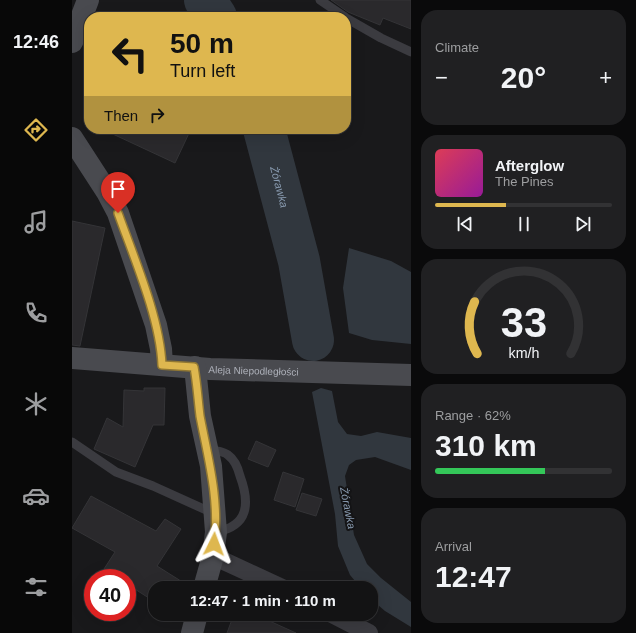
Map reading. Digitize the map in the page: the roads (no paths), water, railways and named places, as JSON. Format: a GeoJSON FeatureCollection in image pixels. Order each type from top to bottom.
{"type":"FeatureCollection","features":[{"type":"Feature","properties":{"kind":"street"},"geometry":{"type":"LineString","coordinates":[[72,42],[88,0]]}},
{"type":"Feature","properties":{"kind":"street"},"geometry":{"type":"LineString","coordinates":[[72,138],[107,192],[118,213],[156,325],[161,349],[162,365]]}},
{"type":"Feature","properties":{"kind":"street","name":"Aleja Niepodległości"},"geometry":{"type":"LineString","coordinates":[[72,358],[194,367],[411,375]]}},
{"type":"Feature","properties":{"kind":"street"},"geometry":{"type":"LineString","coordinates":[[194,367],[200,416],[208,449],[215,523],[213,556],[206,581]]}},
{"type":"Feature","properties":{"kind":"street"},"geometry":{"type":"LineString","coordinates":[[213,556],[267,581]]}},
{"type":"Feature","properties":{"kind":"street"},"geometry":{"type":"LineString","coordinates":[[192,633],[195,621]]}},
{"type":"Feature","properties":{"kind":"street"},"geometry":{"type":"LineString","coordinates":[[346,621],[369,633]]}},
{"type":"Feature","properties":{"kind":"lane"},"geometry":{"type":"LineString","coordinates":[[320,0],[338,12]]}},
{"type":"Feature","properties":{"kind":"lane"},"geometry":{"type":"LineString","coordinates":[[351,20],[381,38],[411,52]]}},
{"type":"Feature","properties":{"kind":"lane"},"geometry":{"type":"LineString","coordinates":[[72,442],[116,472],[153,486],[228,530],[238,522],[246,511],[246,491],[236,464],[228,454],[208,449]]}},
{"type":"Feature","properties":{"kind":"water"},"geometry":{"type":"Polygon","coordinates":[[[349,248],[391,261],[411,272],[411,344],[372,340],[349,333],[343,288],[349,248]]]}},
{"type":"Feature","properties":{"kind":"water"},"geometry":{"type":"Polygon","coordinates":[[[321,388],[332,391],[338,422],[347,434],[361,436],[377,432],[411,438],[411,470],[375,457],[356,460],[349,465],[345,476],[354,535],[367,564],[381,578],[411,602],[411,627],[378,605],[378,581],[355,581],[350,575],[338,546],[335,514],[312,392],[321,388]]]}},
{"type":"Feature","properties":{"kind":"waterway","name":"Żórawka"},"geometry":{"type":"LineString","coordinates":[[205,0],[213,12]]}},
{"type":"Feature","properties":{"kind":"waterway","name":"Żórawka"},"geometry":{"type":"LineString","coordinates":[[265,134],[299,261],[313,340]]}}]}
